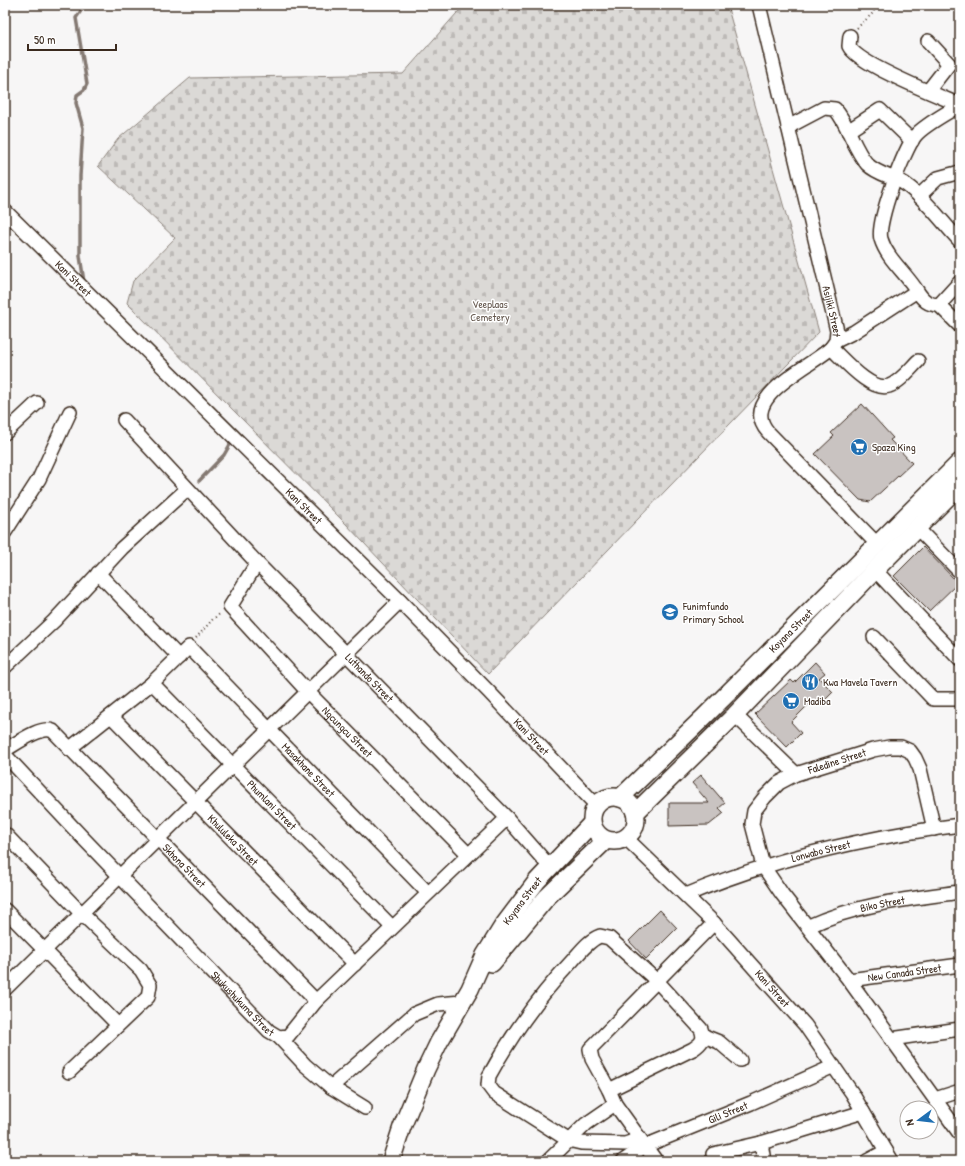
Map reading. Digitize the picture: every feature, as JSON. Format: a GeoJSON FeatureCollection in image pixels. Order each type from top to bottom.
{"type":"FeatureCollection","features":[{"type":"Feature","properties":{"kind":"main road","name":"Koyana Street"},"geometry":{"type":"LineString","coordinates":[[620,798],[960,462]]}},
{"type":"Feature","properties":{"kind":"main road","name":"Koyana Street"},"geometry":{"type":"LineString","coordinates":[[635,813],[735,715],[875,570],[960,485]]}},
{"type":"Feature","properties":{"kind":"main road"},"geometry":{"type":"LineString","coordinates":[[620,798],[627,801],[635,813],[635,827],[626,838],[612,841],[606,840],[595,830],[592,823],[592,816],[597,806],[605,799],[620,798]]}},
{"type":"Feature","properties":{"kind":"main road","name":"Koyana Street"},"geometry":{"type":"LineString","coordinates":[[395,1160],[402,1127],[426,1069],[439,1042],[466,996],[478,970],[503,926],[550,867],[592,823]]}},
{"type":"Feature","properties":{"kind":"main road","name":"Koyana Street"},"geometry":{"type":"LineString","coordinates":[[466,996],[547,897],[606,840]]}},
{"type":"Feature","properties":{"kind":"street","name":"Asijiki Street"},"geometry":{"type":"LineString","coordinates":[[759,5],[833,308],[837,331],[834,344],[770,393],[762,406],[761,420],[768,432],[878,544]]}},
{"type":"Feature","properties":{"kind":"street"},"geometry":{"type":"LineString","coordinates":[[850,36],[849,46],[857,55],[928,91],[960,105]]}},
{"type":"Feature","properties":{"kind":"street"},"geometry":{"type":"LineString","coordinates":[[928,41],[949,65],[928,91]]}},
{"type":"Feature","properties":{"kind":"street"},"geometry":{"type":"LineString","coordinates":[[960,105],[925,128],[912,141],[896,179],[882,220],[880,235],[887,252],[923,300],[939,306],[960,326]]}},
{"type":"Feature","properties":{"kind":"street"},"geometry":{"type":"LineString","coordinates":[[788,127],[824,108],[829,107],[835,109],[839,113],[859,151],[869,165],[878,172],[896,179],[919,196],[960,240]]}},
{"type":"Feature","properties":{"kind":"street"},"geometry":{"type":"LineString","coordinates":[[848,131],[880,110],[912,141]]}},
{"type":"Feature","properties":{"kind":"street"},"geometry":{"type":"LineString","coordinates":[[919,196],[938,178],[960,172]]}},
{"type":"Feature","properties":{"kind":"street","name":"Kani Street"},"geometry":{"type":"LineString","coordinates":[[5,211],[400,601],[500,703],[597,806]]}},
{"type":"Feature","properties":{"kind":"street"},"geometry":{"type":"LineString","coordinates":[[939,306],[960,282]]}},
{"type":"Feature","properties":{"kind":"street"},"geometry":{"type":"LineString","coordinates":[[917,291],[834,344],[866,380],[881,387],[894,383],[918,361]]}},
{"type":"Feature","properties":{"kind":"street"},"geometry":{"type":"LineString","coordinates":[[5,433],[37,403]]}},
{"type":"Feature","properties":{"kind":"street"},"geometry":{"type":"LineString","coordinates":[[5,532],[39,479],[70,412]]}},
{"type":"Feature","properties":{"kind":"street","name":"Luthando Street"},"geometry":{"type":"LineString","coordinates":[[124,420],[257,563],[347,653],[507,818],[550,867]]}},
{"type":"Feature","properties":{"kind":"street"},"geometry":{"type":"LineString","coordinates":[[5,667],[54,621],[98,573],[146,526],[187,489]]}},
{"type":"Feature","properties":{"kind":"street"},"geometry":{"type":"LineString","coordinates":[[917,528],[960,572]]}},
{"type":"Feature","properties":{"kind":"street"},"geometry":{"type":"LineString","coordinates":[[230,607],[257,563]]}},
{"type":"Feature","properties":{"kind":"street"},"geometry":{"type":"LineString","coordinates":[[875,570],[960,660]]}},
{"type":"Feature","properties":{"kind":"street"},"geometry":{"type":"LineString","coordinates":[[98,573],[179,657]]}},
{"type":"Feature","properties":{"kind":"street"},"geometry":{"type":"LineString","coordinates":[[5,989],[44,949],[121,876],[400,601]]}},
{"type":"Feature","properties":{"kind":"street","name":"Ngcungcu Street"},"geometry":{"type":"LineString","coordinates":[[230,607],[307,691],[468,854]]}},
{"type":"Feature","properties":{"kind":"street"},"geometry":{"type":"LineString","coordinates":[[874,637],[933,699],[960,699]]}},
{"type":"Feature","properties":{"kind":"street"},"geometry":{"type":"LineString","coordinates":[[69,748],[152,683],[189,647]]}},
{"type":"Feature","properties":{"kind":"street","name":"Masakhane Street"},"geometry":{"type":"LineString","coordinates":[[189,647],[428,893]]}},
{"type":"Feature","properties":{"kind":"street","name":"Phumlani Street"},"geometry":{"type":"LineString","coordinates":[[152,683],[392,927]]}},
{"type":"Feature","properties":{"kind":"street"},"geometry":{"type":"LineString","coordinates":[[735,715],[796,774]]}},
{"type":"Feature","properties":{"kind":"street","name":"Khululeka Street"},"geometry":{"type":"LineString","coordinates":[[111,716],[194,803],[355,964]]}},
{"type":"Feature","properties":{"kind":"street","name":"Skhona Street"},"geometry":{"type":"LineString","coordinates":[[5,750],[39,731],[45,729],[53,731],[157,840],[316,1001]]}},
{"type":"Feature","properties":{"kind":"street","name":"Faledine Street"},"geometry":{"type":"LineString","coordinates":[[934,829],[920,769],[910,751],[901,747],[889,746],[796,774],[779,783],[764,797],[754,811],[752,824],[763,866],[782,894],[849,980],[960,1134]]}},
{"type":"Feature","properties":{"kind":"street","name":"Shukushukuma Street"},"geometry":{"type":"LineString","coordinates":[[5,755],[269,1031],[279,1037],[288,1036],[316,1001],[507,818]]}},
{"type":"Feature","properties":{"kind":"street","name":"Lonwabo Street"},"geometry":{"type":"LineString","coordinates":[[686,895],[763,866],[872,838],[960,825]]}},
{"type":"Feature","properties":{"kind":"street"},"geometry":{"type":"LineString","coordinates":[[5,834],[81,913],[141,970],[150,985],[148,997],[69,1072]]}},
{"type":"Feature","properties":{"kind":"street","name":"Kani Street"},"geometry":{"type":"LineString","coordinates":[[626,838],[714,923],[805,1025],[834,1066],[889,1156]]}},
{"type":"Feature","properties":{"kind":"street","name":"Biko Street"},"geometry":{"type":"LineString","coordinates":[[808,926],[829,917],[871,905],[960,892]]}},
{"type":"Feature","properties":{"kind":"street"},"geometry":{"type":"LineString","coordinates":[[6,912],[118,1025]]}},
{"type":"Feature","properties":{"kind":"street"},"geometry":{"type":"LineString","coordinates":[[656,1161],[615,1104],[592,1059],[590,1048],[714,923]]}},
{"type":"Feature","properties":{"kind":"street"},"geometry":{"type":"LineString","coordinates":[[642,1141],[625,1144],[581,1144],[568,1140],[494,1093],[488,1085],[487,1080],[492,1069],[521,1021],[540,997],[595,938],[600,936],[609,938],[657,981],[700,1029],[704,1036],[719,1042],[740,1060]]}},
{"type":"Feature","properties":{"kind":"street","name":"New Canada Street"},"geometry":{"type":"LineString","coordinates":[[849,980],[960,965]]}},
{"type":"Feature","properties":{"kind":"street"},"geometry":{"type":"LineString","coordinates":[[331,1087],[414,1014],[438,1004],[466,996]]}},
{"type":"Feature","properties":{"kind":"street"},"geometry":{"type":"LineString","coordinates":[[891,1039],[960,1029]]}},
{"type":"Feature","properties":{"kind":"street"},"geometry":{"type":"LineString","coordinates":[[609,1090],[693,1049],[703,1041],[704,1036]]}},
{"type":"Feature","properties":{"kind":"street"},"geometry":{"type":"LineString","coordinates":[[279,1037],[305,1065],[331,1087],[365,1108]]}},
{"type":"Feature","properties":{"kind":"street","name":"Gili Street"},"geometry":{"type":"LineString","coordinates":[[623,1161],[642,1141],[751,1103],[834,1066]]}},
{"type":"Feature","properties":{"kind":"street"},"geometry":{"type":"LineString","coordinates":[[935,1099],[960,1091]]}},
{"type":"Feature","properties":{"kind":"street"},"geometry":{"type":"LineString","coordinates":[[548,1161],[568,1140],[591,1120],[615,1104]]}},
{"type":"Feature","properties":{"kind":"street"},"geometry":{"type":"LineString","coordinates":[[713,1154],[761,1143],[863,1112]]}},
{"type":"Feature","properties":{"kind":"street"},"geometry":{"type":"LineString","coordinates":[[761,1143],[764,1161]]}},
{"type":"Feature","properties":{"kind":"street"},"geometry":{"type":"LineString","coordinates":[[867,1161],[889,1156]]}},
{"type":"Feature","properties":{"kind":"path"},"geometry":{"type":"LineString","coordinates":[[850,36],[872,14],[876,5]]}},
{"type":"Feature","properties":{"kind":"path"},"geometry":{"type":"LineString","coordinates":[[189,647],[213,619],[230,607]]}},
{"type":"Feature","properties":{"kind":"green space","name":"Veeplaas Cemetery"},"geometry":{"type":"Polygon","coordinates":[[[464,5],[727,5],[819,332],[488,674],[346,524],[127,303],[133,281],[175,238],[98,166],[118,139],[190,78],[403,74],[464,5]]]}},
{"type":"Feature","properties":{"kind":"building","name":"Spaza King"},"geometry":{"type":"Polygon","coordinates":[[[862,404],[893,438],[890,440],[912,463],[870,502],[860,500],[815,454],[834,436],[831,433],[862,404]]]}},
{"type":"Feature","properties":{"kind":"building"},"geometry":{"type":"Polygon","coordinates":[[[923,547],[958,583],[929,611],[894,576],[923,547]]]}},
{"type":"Feature","properties":{"kind":"building"},"geometry":{"type":"Polygon","coordinates":[[[815,662],[825,673],[819,678],[833,692],[822,703],[816,705],[812,701],[791,722],[801,733],[787,747],[755,714],[791,680],[794,683],[815,662]]]}},
{"type":"Feature","properties":{"kind":"building"},"geometry":{"type":"Polygon","coordinates":[[[701,775],[725,803],[719,808],[724,813],[709,825],[669,826],[669,803],[709,803],[692,783],[701,775]]]}},
{"type":"Feature","properties":{"kind":"building"},"geometry":{"type":"Polygon","coordinates":[[[660,910],[677,928],[646,959],[629,941],[660,910]]]}},
{"type":"Feature","properties":{"kind":"waterway"},"geometry":{"type":"LineString","coordinates":[[84,282],[80,256],[80,176],[83,128],[76,103],[77,95],[84,90],[87,84],[76,18],[85,5]]}},
{"type":"Feature","properties":{"kind":"waterway"},"geometry":{"type":"LineString","coordinates":[[199,481],[224,455],[232,441]]}},
{"type":"Feature","properties":{"kind":"place","name":"Spaza King"},"geometry":{"type":"Point","coordinates":[859,447]}},
{"type":"Feature","properties":{"kind":"place","name":"Funimfundo Primary School"},"geometry":{"type":"Point","coordinates":[670,612]}},
{"type":"Feature","properties":{"kind":"place","name":"Kwa Mavela Tavern"},"geometry":{"type":"Point","coordinates":[810,682]}},
{"type":"Feature","properties":{"kind":"place","name":"Madiba"},"geometry":{"type":"Point","coordinates":[791,701]}}]}
